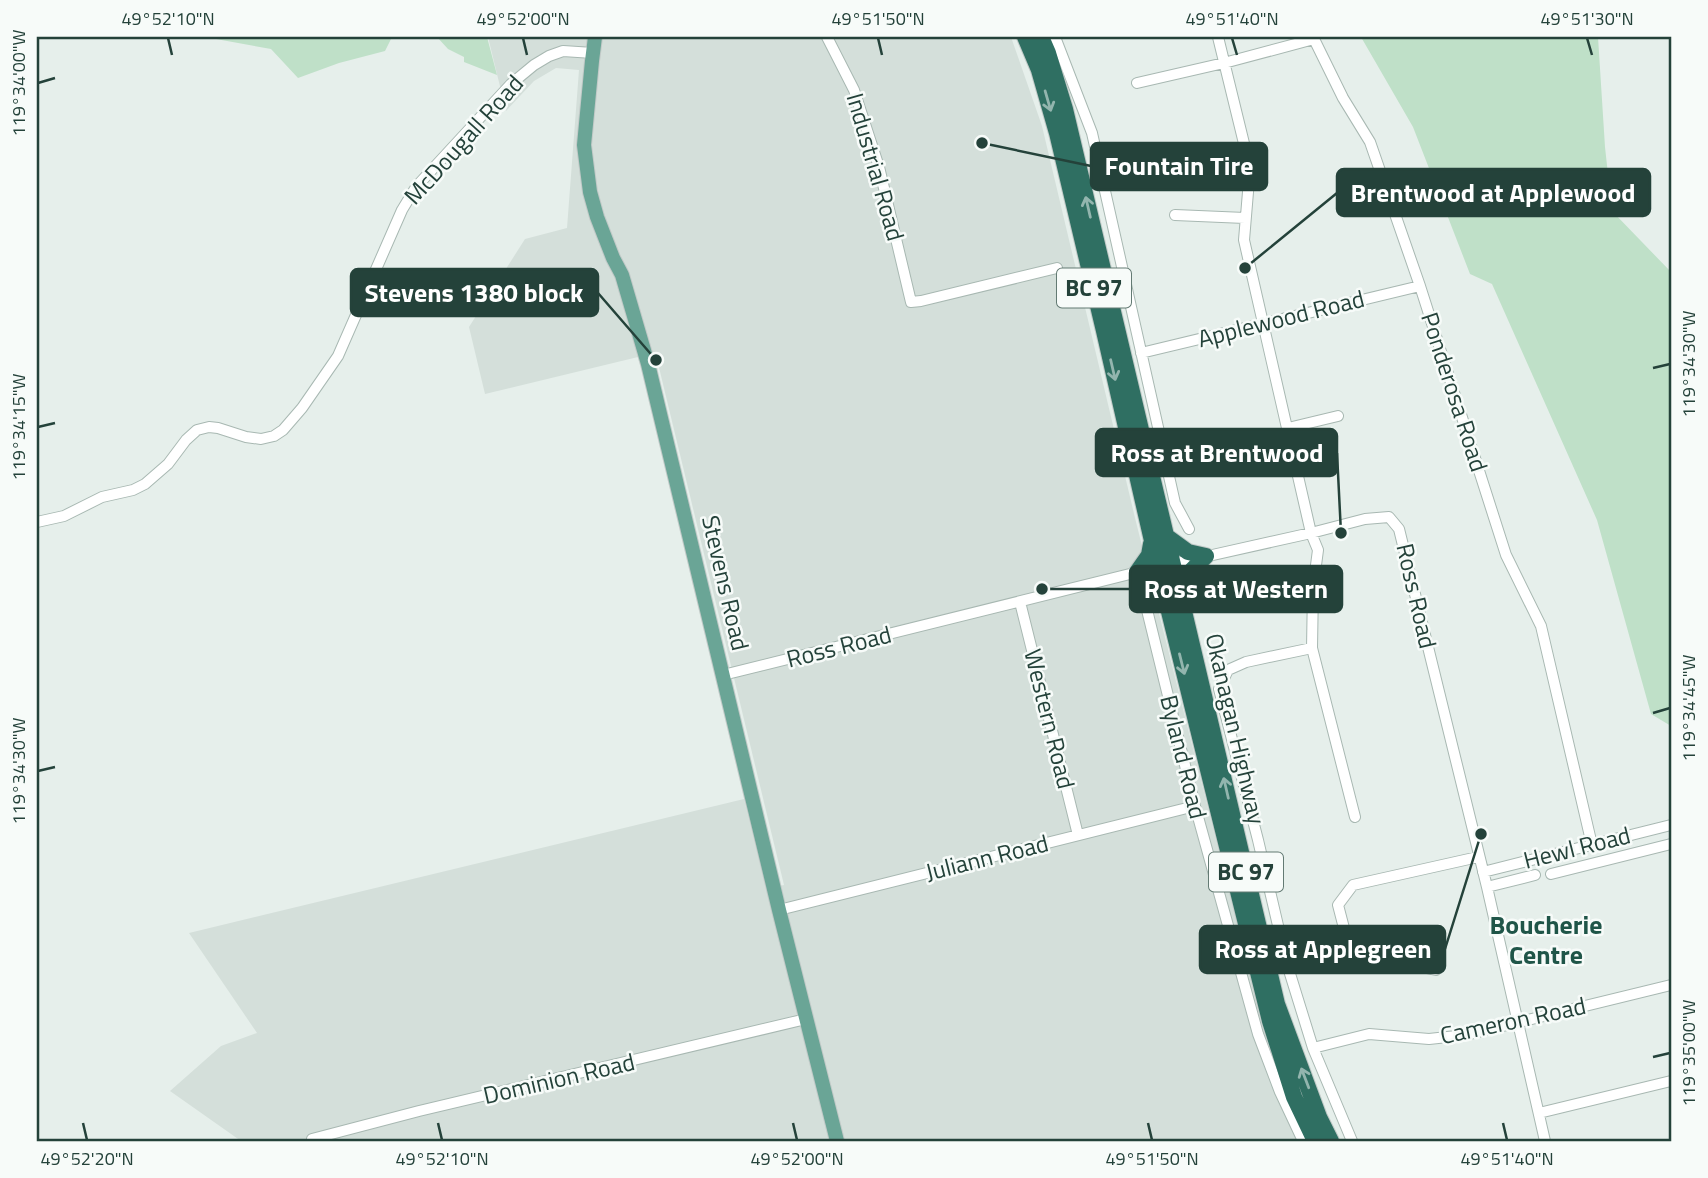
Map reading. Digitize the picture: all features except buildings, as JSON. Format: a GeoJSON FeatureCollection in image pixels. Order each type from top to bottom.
{"type":"FeatureCollection","features":[{"type":"Feature","properties":{"kind":"highway","name":"Okanagan Highway"},"geometry":{"type":"LineString","coordinates":[[1025,37],[1039,70],[1056,133],[1104,331],[1159,538]]}},
{"type":"Feature","properties":{"kind":"highway","name":"Okanagan Highway"},"geometry":{"type":"LineString","coordinates":[[1041,37],[1065,109],[1165,565],[1277,1004],[1319,1117],[1331,1141]]}},
{"type":"Feature","properties":{"kind":"highway"},"geometry":{"type":"LineString","coordinates":[[1159,538],[1188,552],[1206,556],[1190,572],[1173,597],[1138,572],[1159,538]]}},
{"type":"Feature","properties":{"kind":"highway","name":"Okanagan Highway"},"geometry":{"type":"LineString","coordinates":[[1173,597],[1270,1021],[1294,1097],[1315,1141]]}},
{"type":"Feature","properties":{"kind":"main road","name":"Stevens Road"},"geometry":{"type":"LineString","coordinates":[[595,37],[584,145],[590,192],[597,217],[622,275],[648,364],[837,1141]]}},
{"type":"Feature","properties":{"kind":"street","name":"Industrial Road"},"geometry":{"type":"LineString","coordinates":[[827,37],[854,90],[871,142],[911,302],[1057,268]]}},
{"type":"Feature","properties":{"kind":"street"},"geometry":{"type":"LineString","coordinates":[[1055,37],[1092,133],[1175,503],[1189,529]]}},
{"type":"Feature","properties":{"kind":"street"},"geometry":{"type":"LineString","coordinates":[[1217,37],[1251,168],[1244,240],[1311,533],[1318,550],[1313,588],[1312,649],[1355,817]]}},
{"type":"Feature","properties":{"kind":"street","name":"Ponderosa Road"},"geometry":{"type":"LineString","coordinates":[[1224,63],[1314,40],[1343,98],[1370,142],[1420,286],[1506,555],[1541,626],[1595,844],[1604,861]]}},
{"type":"Feature","properties":{"kind":"street","name":"McDougall Road"},"geometry":{"type":"LineString","coordinates":[[37,522],[64,516],[102,497],[133,490],[145,484],[168,464],[197,430],[218,428],[261,439],[274,436],[282,430],[302,408],[338,356],[402,210],[416,187],[511,84],[534,65],[563,51],[593,53]]}},
{"type":"Feature","properties":{"kind":"street"},"geometry":{"type":"LineString","coordinates":[[1137,83],[1224,63]]}},
{"type":"Feature","properties":{"kind":"street"},"geometry":{"type":"LineString","coordinates":[[1175,215],[1245,218]]}},
{"type":"Feature","properties":{"kind":"street","name":"Applewood Road"},"geometry":{"type":"LineString","coordinates":[[1141,353],[1420,286]]}},
{"type":"Feature","properties":{"kind":"street"},"geometry":{"type":"LineString","coordinates":[[1288,428],[1338,416]]}},
{"type":"Feature","properties":{"kind":"street","name":"Ross Road"},"geometry":{"type":"LineString","coordinates":[[723,675],[1165,565],[1365,519],[1389,517],[1399,530],[1487,887],[1545,1141]]}},
{"type":"Feature","properties":{"kind":"street","name":"Western Road"},"geometry":{"type":"LineString","coordinates":[[1020,602],[1078,835]]}},
{"type":"Feature","properties":{"kind":"street","name":"Byland Road"},"geometry":{"type":"LineString","coordinates":[[1147,610],[1195,806],[1258,1034],[1280,1093],[1303,1141]]}},
{"type":"Feature","properties":{"kind":"street"},"geometry":{"type":"LineString","coordinates":[[1312,649],[1246,662],[1228,670],[1219,689],[1287,964],[1313,1048],[1352,1141]]}},
{"type":"Feature","properties":{"kind":"street","name":"Juliann Road"},"geometry":{"type":"LineString","coordinates":[[779,910],[1195,806]]}},
{"type":"Feature","properties":{"kind":"street","name":"Hewl Road"},"geometry":{"type":"LineString","coordinates":[[1483,872],[1671,825]]}},
{"type":"Feature","properties":{"kind":"street","name":"Hewl Road"},"geometry":{"type":"LineString","coordinates":[[1551,874],[1671,844]]}},
{"type":"Feature","properties":{"kind":"street"},"geometry":{"type":"LineString","coordinates":[[1436,970],[1412,965],[1365,968],[1352,959],[1338,905],[1353,885],[1478,856]]}},
{"type":"Feature","properties":{"kind":"street","name":"Hewl Road"},"geometry":{"type":"LineString","coordinates":[[1487,887],[1535,875]]}},
{"type":"Feature","properties":{"kind":"street","name":"Cameron Road"},"geometry":{"type":"LineString","coordinates":[[1313,1048],[1370,1034],[1429,1039],[1466,1035],[1671,985]]}},
{"type":"Feature","properties":{"kind":"street","name":"Dominion Road"},"geometry":{"type":"LineString","coordinates":[[312,1139],[806,1019]]}},
{"type":"Feature","properties":{"kind":"street"},"geometry":{"type":"LineString","coordinates":[[1539,1113],[1671,1081]]}},
{"type":"Feature","properties":{"kind":"shaded area"},"geometry":{"type":"Polygon","coordinates":[[[488,37],[1011,37],[1042,126],[1135,518],[1264,1031],[1306,1141],[241,1141],[170,1091],[221,1046],[257,1033],[189,933],[744,799],[766,889],[784,885],[656,355],[485,394],[469,327],[525,239],[567,228],[579,70],[556,68],[534,81],[506,111],[488,37]]]}},
{"type":"Feature","properties":{"kind":"green space"},"geometry":{"type":"Polygon","coordinates":[[[205,37],[392,37],[385,51],[339,63],[298,78],[271,49],[205,37]]]}},
{"type":"Feature","properties":{"kind":"green space"},"geometry":{"type":"Polygon","coordinates":[[[437,37],[487,37],[497,75],[464,62],[464,57],[448,49],[437,37]]]}},
{"type":"Feature","properties":{"kind":"green space"},"geometry":{"type":"Polygon","coordinates":[[[1361,37],[1598,37],[1612,211],[1671,272],[1671,726],[1651,714],[1597,520],[1492,284],[1470,274],[1413,127],[1361,37]]]}},
{"type":"Feature","properties":{"kind":"place","name":"Fountain Tire"},"geometry":{"type":"Point","coordinates":[982,143]}},
{"type":"Feature","properties":{"kind":"place","name":"Brentwood at Applewood"},"geometry":{"type":"Point","coordinates":[1245,268]}},
{"type":"Feature","properties":{"kind":"place","name":"Stevens 1380 block"},"geometry":{"type":"Point","coordinates":[656,360]}},
{"type":"Feature","properties":{"kind":"place","name":"Ross at Brentwood"},"geometry":{"type":"Point","coordinates":[1341,533]}},
{"type":"Feature","properties":{"kind":"place","name":"Ross at Western"},"geometry":{"type":"Point","coordinates":[1042,589]}},
{"type":"Feature","properties":{"kind":"place","name":"Ross at Applegreen"},"geometry":{"type":"Point","coordinates":[1481,834]}},
{"type":"Feature","properties":{"kind":"district","name":"Boucherie Centre"},"geometry":{"type":"Point","coordinates":[1546,940]}}]}
